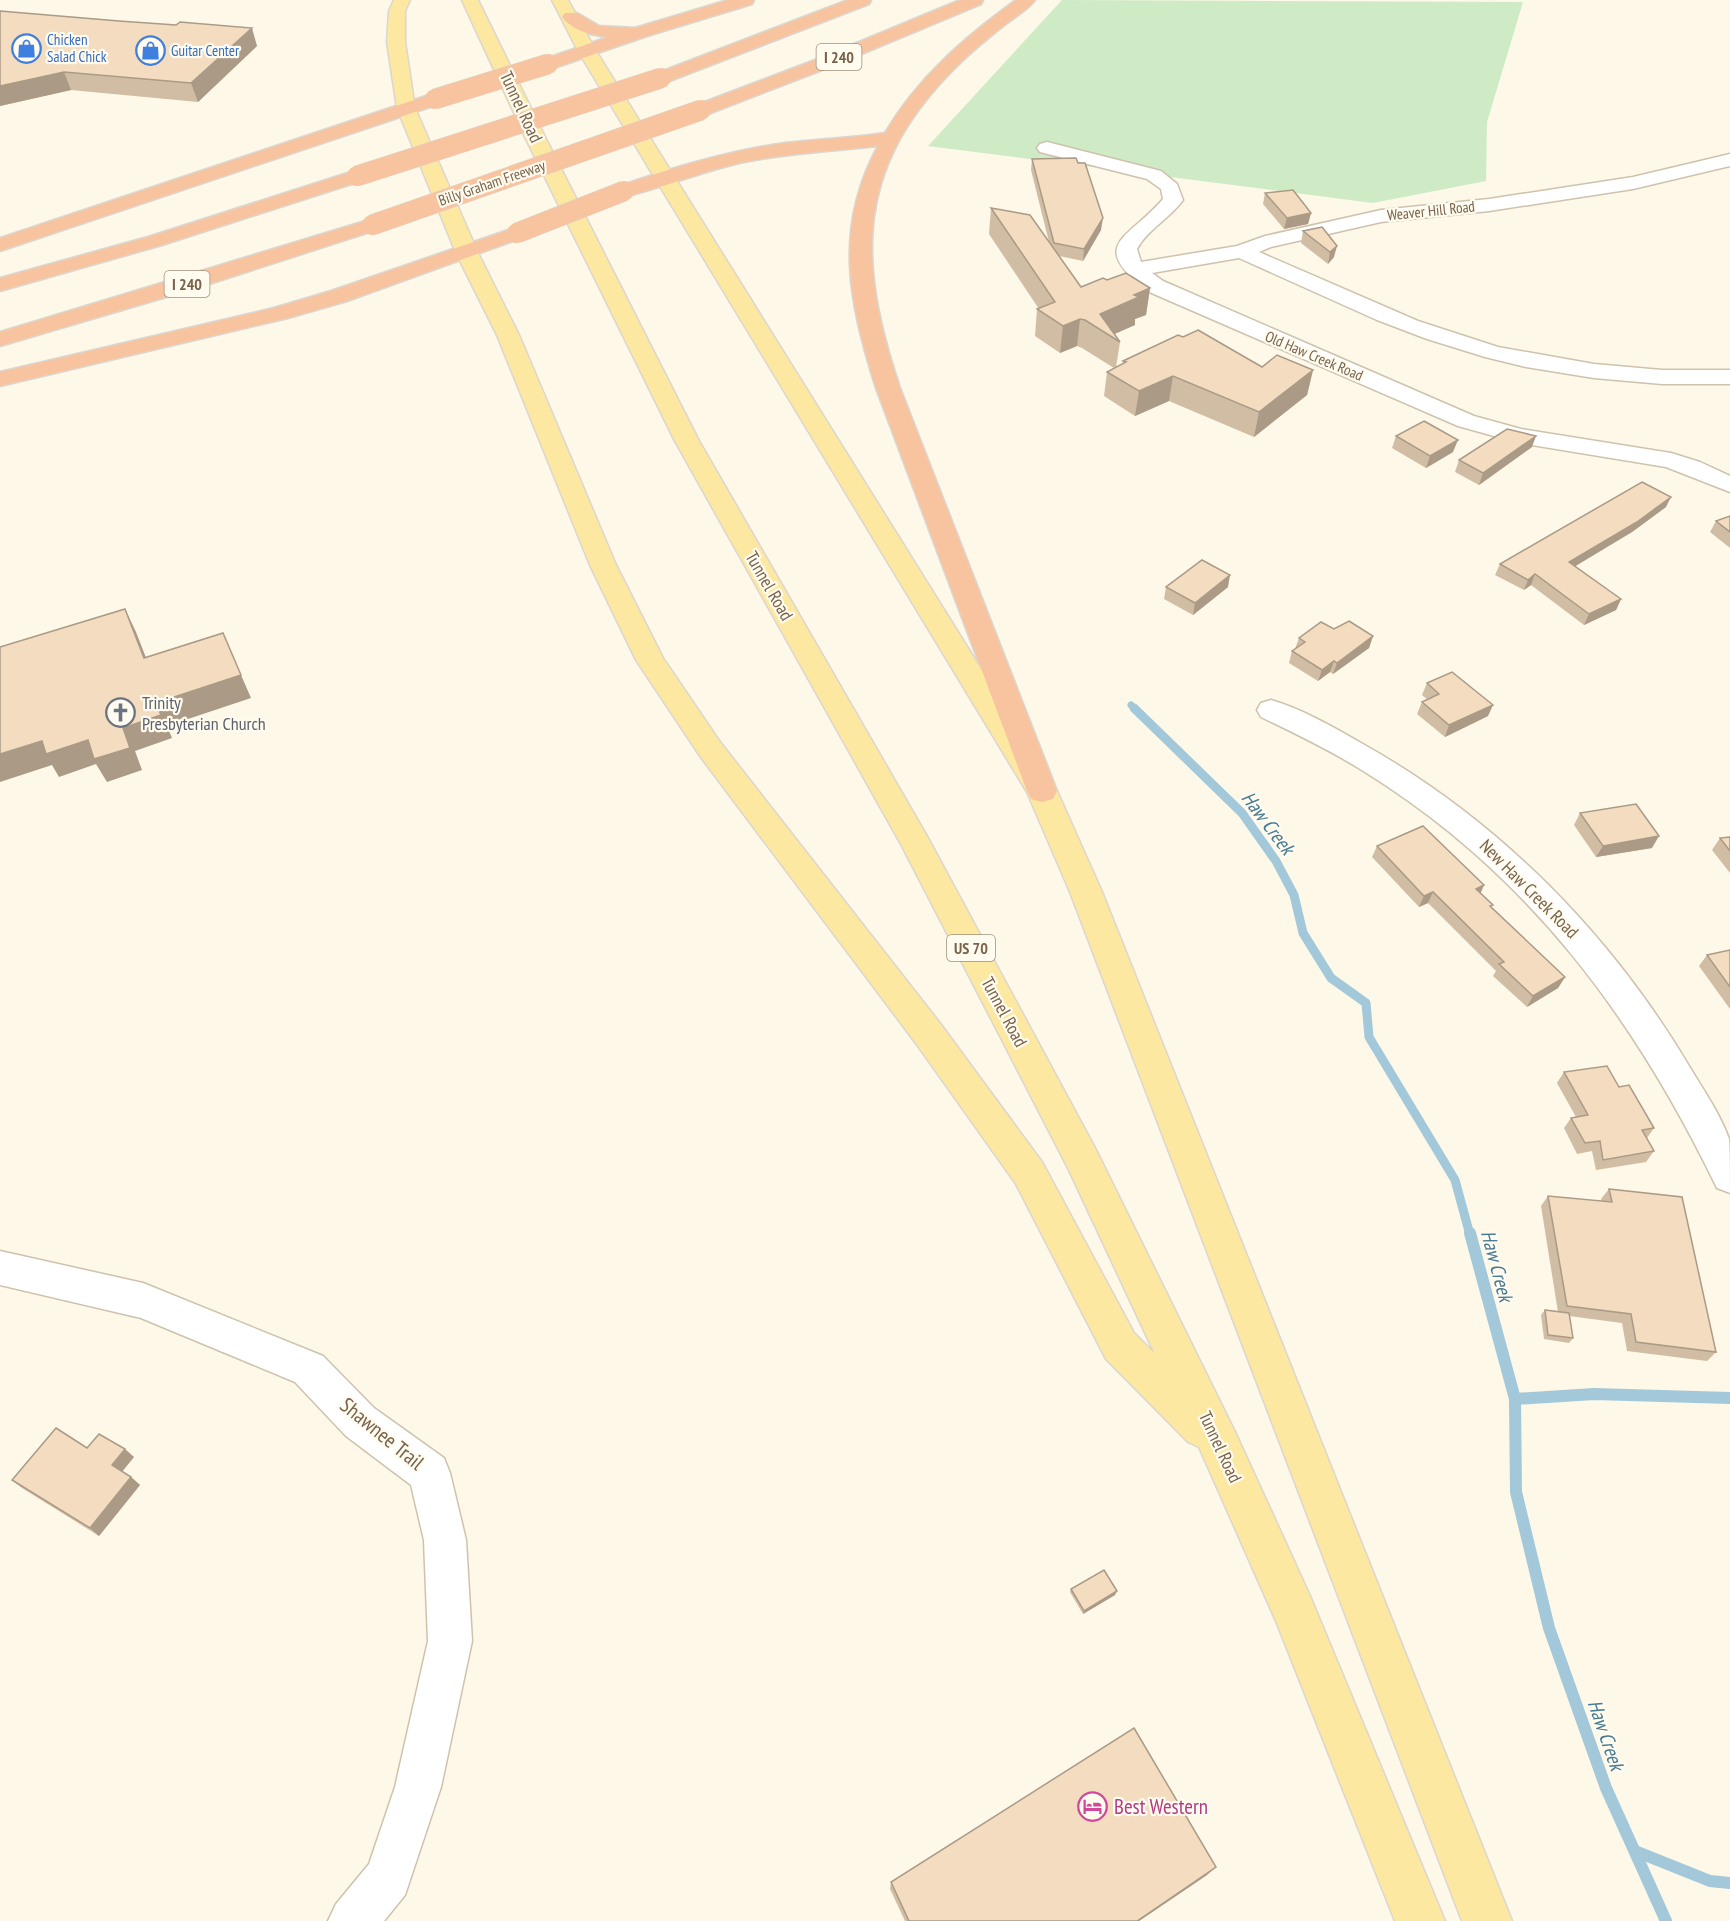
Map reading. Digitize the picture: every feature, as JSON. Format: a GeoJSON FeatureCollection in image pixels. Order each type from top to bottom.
{"type":"FeatureCollection","features":[{"type":"Feature","properties":{"kind":"highway"},"geometry":{"type":"LineString","coordinates":[[0,245],[406,108],[746,0]]}},
{"type":"Feature","properties":{"kind":"highway","name":"I 240"},"geometry":{"type":"LineString","coordinates":[[0,285],[155,241],[661,78],[863,0]]}},
{"type":"Feature","properties":{"kind":"highway","name":"Billy Graham Freeway"},"geometry":{"type":"LineString","coordinates":[[0,339],[372,225],[701,110],[828,61],[975,0]]}},
{"type":"Feature","properties":{"kind":"highway"},"geometry":{"type":"LineString","coordinates":[[1027,0],[994,23],[949,63],[912,105],[892,138],[865,201],[860,246],[863,291],[871,338],[1042,791]]}},
{"type":"Feature","properties":{"kind":"highway"},"geometry":{"type":"LineString","coordinates":[[565,8],[579,25],[590,30],[616,33],[641,32]]}},
{"type":"Feature","properties":{"kind":"highway"},"geometry":{"type":"LineString","coordinates":[[0,379],[280,313],[339,296],[466,253],[664,177],[752,155],[892,138]]}},
{"type":"Feature","properties":{"kind":"main road"},"geometry":{"type":"LineString","coordinates":[[402,0],[397,11],[396,42],[406,108],[466,253],[508,335],[603,565],[650,660],[710,749],[927,1032],[1029,1173],[1120,1346],[1221,1448]]}},
{"type":"Feature","properties":{"kind":"main road","name":"Tunnel Road"},"geometry":{"type":"LineString","coordinates":[[470,0],[536,139],[687,441],[928,867],[1082,1159],[1221,1448],[1294,1612],[1420,1921]]}},
{"type":"Feature","properties":{"kind":"main road"},"geometry":{"type":"LineString","coordinates":[[565,8],[587,51],[1042,791],[1086,892],[1487,1921]]}},
{"type":"Feature","properties":{"kind":"street"},"geometry":{"type":"LineString","coordinates":[[1047,148],[1138,170],[1154,175],[1168,184],[1173,192],[1173,200],[1155,220],[1132,237],[1128,244],[1127,260],[1134,270]]}},
{"type":"Feature","properties":{"kind":"street","name":"Weaver Hill Road"},"geometry":{"type":"LineString","coordinates":[[1134,270],[1242,251],[1265,242],[1381,216],[1489,205],[1633,183],[1730,160]]}},
{"type":"Feature","properties":{"kind":"street"},"geometry":{"type":"LineString","coordinates":[[1242,251],[1392,318],[1460,343],[1563,366],[1636,377],[1730,377]]}},
{"type":"Feature","properties":{"kind":"street","name":"Old Haw Creek Road"},"geometry":{"type":"LineString","coordinates":[[1134,270],[1155,286],[1175,296],[1466,421],[1519,436],[1671,460],[1691,466],[1730,485]]}},
{"type":"Feature","properties":{"kind":"street","name":"New Haw Creek Road"},"geometry":{"type":"LineString","coordinates":[[1271,710],[1321,731],[1379,766],[1452,816],[1546,901],[1590,950],[1633,1007],[1699,1114],[1730,1177]]}},
{"type":"Feature","properties":{"kind":"street","name":"Shawnee Trail"},"geometry":{"type":"LineString","coordinates":[[0,1268],[143,1301],[309,1369],[360,1422],[429,1473],[446,1540],[450,1641],[418,1786],[388,1878],[353,1921]]}},
{"type":"Feature","properties":{"kind":"green space"},"geometry":{"type":"Polygon","coordinates":[[[1062,0],[1523,2],[1487,122],[1486,181],[1373,203],[928,146],[1062,0]]]}},
{"type":"Feature","properties":{"kind":"building"},"geometry":{"type":"Polygon","coordinates":[[[0,11],[176,25],[180,22],[252,28],[191,83],[64,72],[0,86],[0,11]]]}},
{"type":"Feature","properties":{"kind":"building"},"geometry":{"type":"Polygon","coordinates":[[[1076,158],[1078,163],[1085,163],[1103,218],[1084,249],[1054,243],[1032,159],[1076,158]]]}},
{"type":"Feature","properties":{"kind":"building"},"geometry":{"type":"Polygon","coordinates":[[[1293,190],[1311,213],[1287,218],[1265,193],[1293,190]]]}},
{"type":"Feature","properties":{"kind":"building"},"geometry":{"type":"Polygon","coordinates":[[[991,208],[1030,215],[1081,287],[1103,278],[1107,280],[1126,273],[1150,288],[1134,295],[1139,297],[1100,314],[1120,342],[1085,320],[1080,319],[1063,326],[1037,309],[1055,302],[991,208]]]}},
{"type":"Feature","properties":{"kind":"building"},"geometry":{"type":"Polygon","coordinates":[[[1322,227],[1337,246],[1330,252],[1303,231],[1322,227]]]}},
{"type":"Feature","properties":{"kind":"building"},"geometry":{"type":"Polygon","coordinates":[[[1198,330],[1262,367],[1277,355],[1313,370],[1259,412],[1173,376],[1139,391],[1107,372],[1126,362],[1123,361],[1178,335],[1183,337],[1198,330]]]}},
{"type":"Feature","properties":{"kind":"building"},"geometry":{"type":"Polygon","coordinates":[[[1424,421],[1458,440],[1430,456],[1396,436],[1424,421]]]}},
{"type":"Feature","properties":{"kind":"building"},"geometry":{"type":"Polygon","coordinates":[[[1507,429],[1536,436],[1483,473],[1459,460],[1507,429]]]}},
{"type":"Feature","properties":{"kind":"building"},"geometry":{"type":"Polygon","coordinates":[[[1642,482],[1671,497],[1637,522],[1569,562],[1621,599],[1589,614],[1535,574],[1528,580],[1500,564],[1642,482]]]}},
{"type":"Feature","properties":{"kind":"building"},"geometry":{"type":"Polygon","coordinates":[[[1730,516],[1730,532],[1716,521],[1730,516]]]}},
{"type":"Feature","properties":{"kind":"building"},"geometry":{"type":"Polygon","coordinates":[[[1202,560],[1230,575],[1195,603],[1166,587],[1202,560]]]}},
{"type":"Feature","properties":{"kind":"building","name":"Trinity Presbyterian Church"},"geometry":{"type":"Polygon","coordinates":[[[125,609],[144,658],[223,633],[241,675],[156,703],[161,715],[123,728],[130,748],[94,759],[88,740],[46,754],[42,741],[0,754],[0,647],[125,609]]]}},
{"type":"Feature","properties":{"kind":"building"},"geometry":{"type":"Polygon","coordinates":[[[1349,621],[1373,636],[1337,663],[1334,661],[1322,670],[1292,651],[1305,642],[1299,638],[1321,622],[1334,629],[1349,621]]]}},
{"type":"Feature","properties":{"kind":"building"},"geometry":{"type":"Polygon","coordinates":[[[1452,672],[1493,705],[1449,725],[1422,702],[1439,694],[1427,683],[1452,672]]]}},
{"type":"Feature","properties":{"kind":"building"},"geometry":{"type":"Polygon","coordinates":[[[1636,804],[1659,836],[1603,846],[1580,813],[1636,804]]]}},
{"type":"Feature","properties":{"kind":"building"},"geometry":{"type":"Polygon","coordinates":[[[1423,826],[1484,885],[1476,889],[1493,905],[1490,906],[1565,977],[1533,996],[1499,964],[1504,962],[1433,892],[1424,896],[1377,846],[1423,826]]]}},
{"type":"Feature","properties":{"kind":"building"},"geometry":{"type":"Polygon","coordinates":[[[1730,837],[1730,851],[1720,838],[1730,837]]]}},
{"type":"Feature","properties":{"kind":"building"},"geometry":{"type":"Polygon","coordinates":[[[1730,950],[1730,987],[1707,955],[1730,950]]]}},
{"type":"Feature","properties":{"kind":"building"},"geometry":{"type":"Polygon","coordinates":[[[1607,1066],[1619,1087],[1629,1085],[1654,1128],[1642,1130],[1654,1151],[1603,1160],[1600,1141],[1585,1143],[1571,1118],[1588,1115],[1564,1072],[1607,1066]]]}},
{"type":"Feature","properties":{"kind":"building"},"geometry":{"type":"Polygon","coordinates":[[[1609,1189],[1682,1197],[1716,1352],[1636,1342],[1631,1314],[1567,1306],[1548,1196],[1612,1202],[1609,1189]]]}},
{"type":"Feature","properties":{"kind":"building"},"geometry":{"type":"Polygon","coordinates":[[[1545,1310],[1569,1313],[1573,1338],[1548,1335],[1545,1310]]]}},
{"type":"Feature","properties":{"kind":"building"},"geometry":{"type":"Polygon","coordinates":[[[56,1428],[87,1448],[99,1434],[125,1449],[112,1465],[131,1477],[90,1528],[12,1480],[56,1428]]]}},
{"type":"Feature","properties":{"kind":"building"},"geometry":{"type":"Polygon","coordinates":[[[1104,1570],[1117,1591],[1084,1611],[1071,1589],[1104,1570]]]}},
{"type":"Feature","properties":{"kind":"building","name":"Best Western"},"geometry":{"type":"Polygon","coordinates":[[[1134,1728],[1216,1867],[1137,1921],[909,1921],[891,1882],[1134,1728]]]}},
{"type":"Feature","properties":{"kind":"waterway","name":"Haw Creek"},"geometry":{"type":"LineString","coordinates":[[1131,705],[1134,708]]}},
{"type":"Feature","properties":{"kind":"waterway","name":"Haw Creek"},"geometry":{"type":"LineString","coordinates":[[1134,708],[1242,813],[1276,861],[1294,895],[1303,933],[1331,978],[1366,1003],[1369,1037],[1455,1180],[1470,1235]]}},
{"type":"Feature","properties":{"kind":"waterway","name":"Haw Creek"},"geometry":{"type":"LineString","coordinates":[[1470,1233],[1515,1399]]}},
{"type":"Feature","properties":{"kind":"waterway"},"geometry":{"type":"LineString","coordinates":[[1515,1399],[1594,1394],[1730,1398]]}},
{"type":"Feature","properties":{"kind":"waterway","name":"Haw Creek"},"geometry":{"type":"LineString","coordinates":[[1515,1399],[1516,1492],[1549,1628],[1606,1788],[1666,1921]]}},
{"type":"Feature","properties":{"kind":"waterway"},"geometry":{"type":"LineString","coordinates":[[1635,1851],[1710,1881],[1730,1883]]}},
{"type":"Feature","properties":{"kind":"place","name":"Chicken Salad Chick"},"geometry":{"type":"Point","coordinates":[26,49]}},
{"type":"Feature","properties":{"kind":"place","name":"Guitar Center"},"geometry":{"type":"Point","coordinates":[150,51]}},
{"type":"Feature","properties":{"kind":"place","name":"Trinity Presbyterian Church"},"geometry":{"type":"Point","coordinates":[121,713]}},
{"type":"Feature","properties":{"kind":"place","name":"Best Western"},"geometry":{"type":"Point","coordinates":[1093,1807]}}]}
